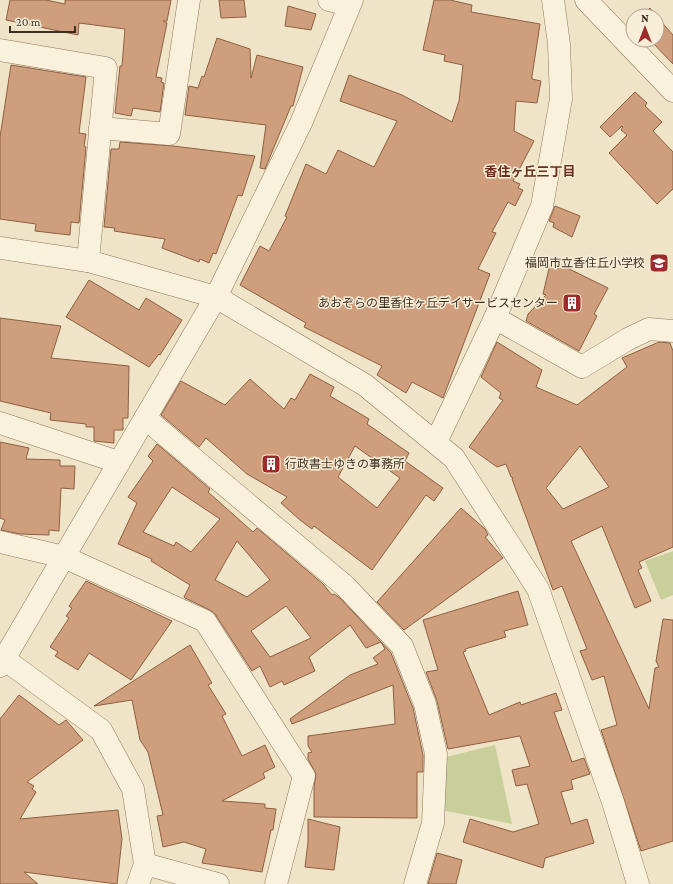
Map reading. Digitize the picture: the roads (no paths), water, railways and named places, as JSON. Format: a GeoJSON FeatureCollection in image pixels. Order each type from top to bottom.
{"type":"FeatureCollection","features":[{"type":"Feature","properties":{"kind":"street"},"geometry":{"type":"LineString","coordinates":[[100,128],[169,134],[189,0]]}},
{"type":"Feature","properties":{"kind":"street"},"geometry":{"type":"LineString","coordinates":[[436,442],[495,318],[542,206],[561,99],[559,44],[553,0]]}},
{"type":"Feature","properties":{"kind":"street"},"geometry":{"type":"LineString","coordinates":[[586,0],[673,91]]}},
{"type":"Feature","properties":{"kind":"street"},"geometry":{"type":"LineString","coordinates":[[138,884],[146,864],[133,788],[101,730],[1,661],[64,557],[118,462],[216,298],[301,123],[343,2]]}},
{"type":"Feature","properties":{"kind":"street"},"geometry":{"type":"LineString","coordinates":[[0,50],[106,68],[88,260]]}},
{"type":"Feature","properties":{"kind":"street"},"geometry":{"type":"LineString","coordinates":[[0,248],[88,260],[216,298],[365,385],[454,458],[538,589],[613,802],[638,884]]}},
{"type":"Feature","properties":{"kind":"street"},"geometry":{"type":"LineString","coordinates":[[495,318],[582,367],[628,339],[649,329],[673,330]]}},
{"type":"Feature","properties":{"kind":"street"},"geometry":{"type":"LineString","coordinates":[[145,418],[345,586],[402,646],[425,704],[436,754],[433,823],[415,884]]}},
{"type":"Feature","properties":{"kind":"street"},"geometry":{"type":"LineString","coordinates":[[0,424],[118,462]]}},
{"type":"Feature","properties":{"kind":"street"},"geometry":{"type":"LineString","coordinates":[[0,542],[64,557],[205,621],[304,776],[276,884]]}},
{"type":"Feature","properties":{"kind":"street"},"geometry":{"type":"LineString","coordinates":[[146,864],[218,884]]}},
{"type":"Feature","properties":{"kind":"place","name":"福岡市立香住丘小学校"},"geometry":{"type":"Point","coordinates":[659,263]}},
{"type":"Feature","properties":{"kind":"place","name":"あおぞらの里香住ヶ丘デイサービスセンター"},"geometry":{"type":"Point","coordinates":[572,303]}},
{"type":"Feature","properties":{"kind":"place","name":"行政書士ゆきの事務所"},"geometry":{"type":"Point","coordinates":[271,464]}},
{"type":"Feature","properties":{"kind":"district","name":"香住ヶ丘三丁目"},"geometry":{"type":"Point","coordinates":[530,171]}}]}
